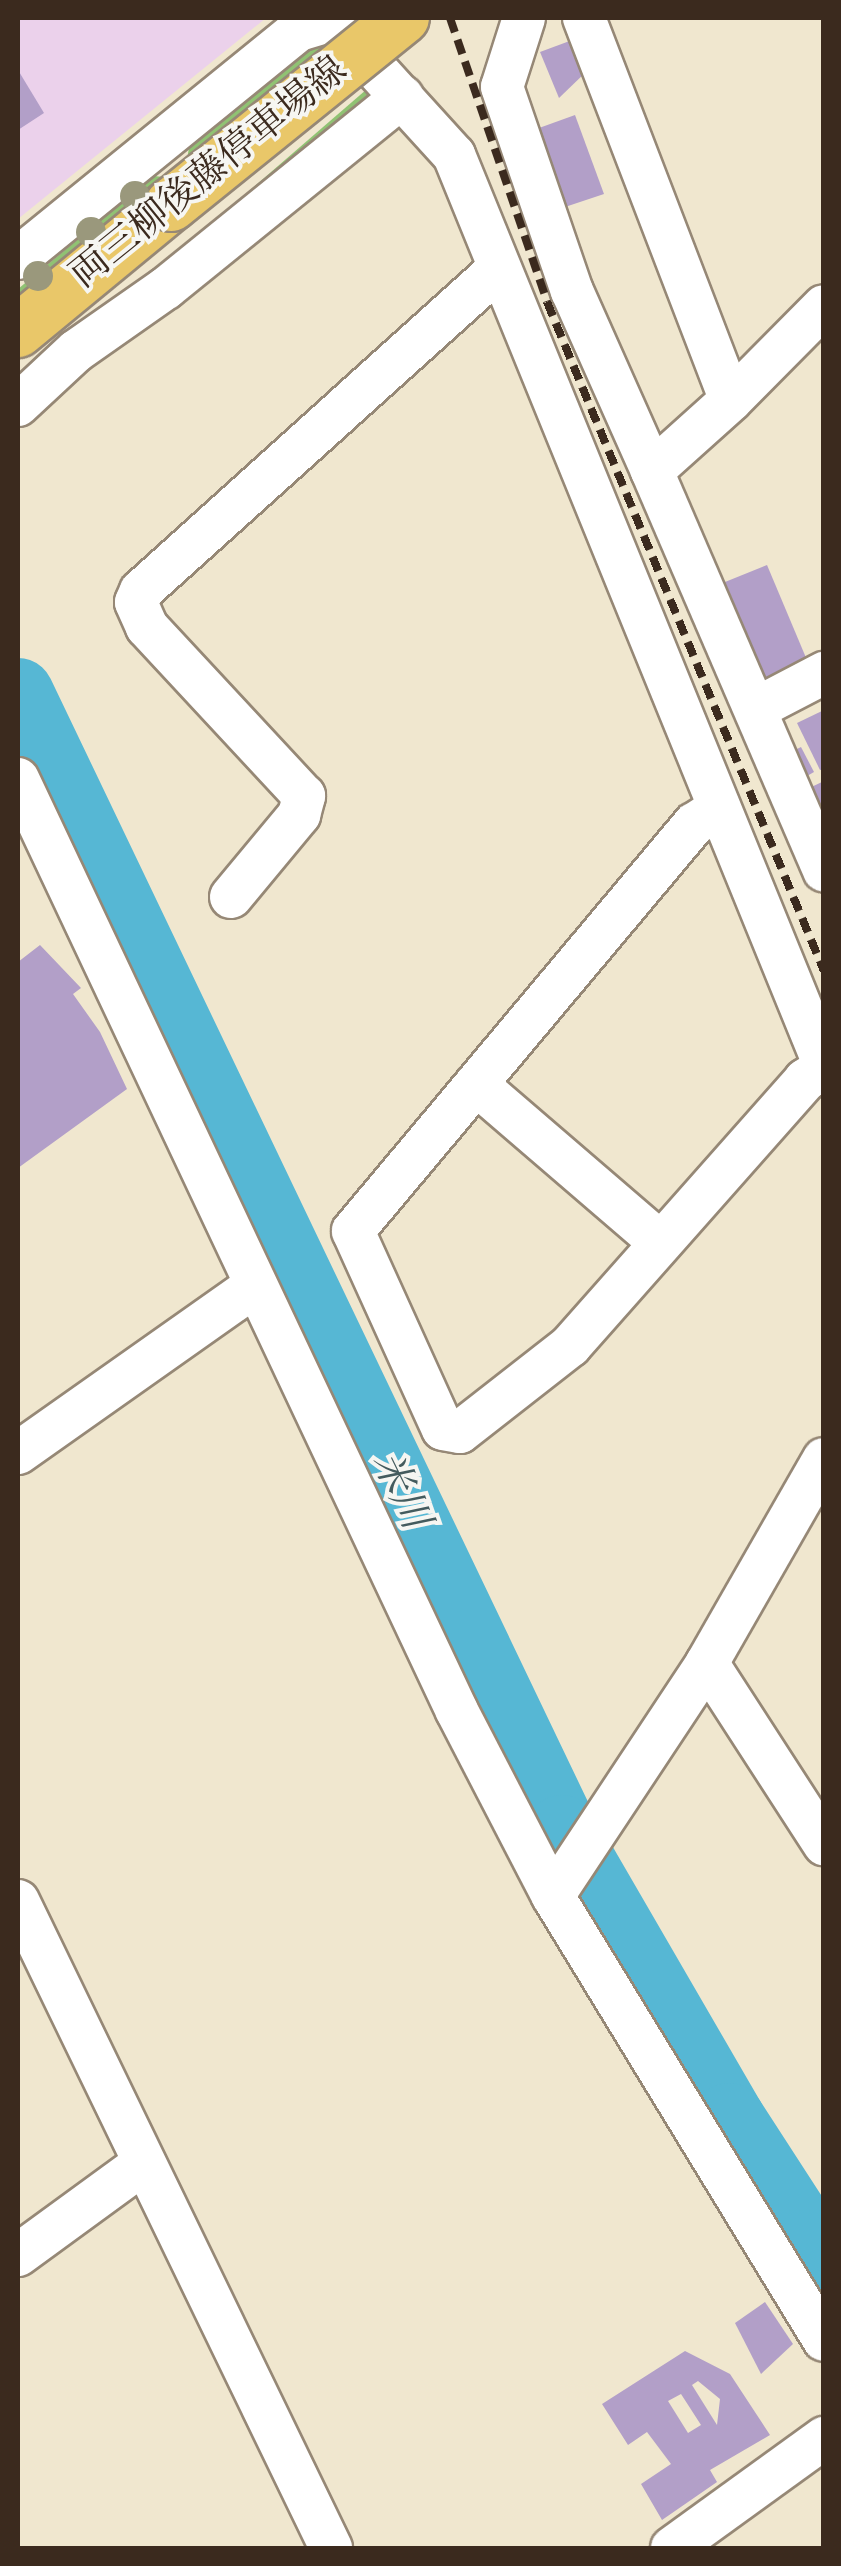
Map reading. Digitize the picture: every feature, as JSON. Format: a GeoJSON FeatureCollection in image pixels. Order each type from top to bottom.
{"type":"FeatureCollection","features":[{"type":"Feature","properties":{"kind":"main road","name":"両三柳後藤停車場線"},"geometry":{"type":"LineString","coordinates":[[18,331],[403,18]]}},
{"type":"Feature","properties":{"kind":"street"},"geometry":{"type":"LineString","coordinates":[[524,18],[502,87],[572,291],[757,708],[824,871]]}},
{"type":"Feature","properties":{"kind":"street"},"geometry":{"type":"LineString","coordinates":[[584,18],[731,400]]}},
{"type":"Feature","properties":{"kind":"street"},"geometry":{"type":"LineString","coordinates":[[18,258],[299,30],[331,20],[454,155],[824,1066],[660,1242],[570,1346],[460,1432],[443,1429],[354,1230],[694,824],[718,808]]}},
{"type":"Feature","properties":{"kind":"street"},"geometry":{"type":"LineString","coordinates":[[18,404],[76,351],[166,288],[402,98]]}},
{"type":"Feature","properties":{"kind":"street"},"geometry":{"type":"LineString","coordinates":[[231,897],[298,815],[304,796],[147,628],[136,602],[141,590],[498,269]]}},
{"type":"Feature","properties":{"kind":"street"},"geometry":{"type":"LineString","coordinates":[[652,471],[731,400],[824,306]]}},
{"type":"Feature","properties":{"kind":"street"},"geometry":{"type":"LineString","coordinates":[[757,708],[824,673]]}},
{"type":"Feature","properties":{"kind":"street"},"geometry":{"type":"LineString","coordinates":[[18,780],[29,835],[256,1285],[457,1712],[824,2340]]}},
{"type":"Feature","properties":{"kind":"street"},"geometry":{"type":"LineString","coordinates":[[476,1084],[660,1242]]}},
{"type":"Feature","properties":{"kind":"street"},"geometry":{"type":"LineString","coordinates":[[18,1453],[256,1285]]}},
{"type":"Feature","properties":{"kind":"street"},"geometry":{"type":"LineString","coordinates":[[559,1886],[706,1663],[824,1459]]}},
{"type":"Feature","properties":{"kind":"street"},"geometry":{"type":"LineString","coordinates":[[706,1663],[824,1844]]}},
{"type":"Feature","properties":{"kind":"street"},"geometry":{"type":"LineString","coordinates":[[18,1901],[331,2548]]}},
{"type":"Feature","properties":{"kind":"street"},"geometry":{"type":"LineString","coordinates":[[18,2255],[144,2164]]}},
{"type":"Feature","properties":{"kind":"street"},"geometry":{"type":"LineString","coordinates":[[672,2548],[824,2438]]}},
{"type":"Feature","properties":{"kind":"shaded area"},"geometry":{"type":"Polygon","coordinates":[[[18,18],[266,18],[18,219],[18,18]]]}},
{"type":"Feature","properties":{"kind":"green space"},"geometry":{"type":"Polygon","coordinates":[[[330,47],[187,159],[189,148],[313,48],[330,47]]]}},
{"type":"Feature","properties":{"kind":"green space"},"geometry":{"type":"Polygon","coordinates":[[[367,89],[370,101],[233,216],[227,210],[367,89]]]}},
{"type":"Feature","properties":{"kind":"green space"},"geometry":{"type":"Polygon","coordinates":[[[154,176],[164,177],[18,295],[18,289],[154,176]]]}},
{"type":"Feature","properties":{"kind":"building"},"geometry":{"type":"Polygon","coordinates":[[[575,39],[587,71],[559,98],[540,52],[575,39]]]}},
{"type":"Feature","properties":{"kind":"building"},"geometry":{"type":"Polygon","coordinates":[[[18,70],[44,113],[18,130],[18,70]]]}},
{"type":"Feature","properties":{"kind":"building"},"geometry":{"type":"Polygon","coordinates":[[[575,115],[604,194],[556,210],[528,132],[575,115]]]}},
{"type":"Feature","properties":{"kind":"building"},"geometry":{"type":"Polygon","coordinates":[[[767,565],[812,672],[770,689],[725,582],[767,565]]]}},
{"type":"Feature","properties":{"kind":"building"},"geometry":{"type":"Polygon","coordinates":[[[824,710],[824,769],[820,770],[797,723],[824,710]]]}},
{"type":"Feature","properties":{"kind":"building"},"geometry":{"type":"Polygon","coordinates":[[[801,747],[814,772],[795,783],[781,757],[801,747]]]}},
{"type":"Feature","properties":{"kind":"building"},"geometry":{"type":"Polygon","coordinates":[[[824,781],[824,815],[814,819],[801,792],[824,781]]]}},
{"type":"Feature","properties":{"kind":"building"},"geometry":{"type":"Polygon","coordinates":[[[40,945],[81,988],[73,994],[100,1032],[127,1089],[18,1168],[18,962],[40,945]]]}},
{"type":"Feature","properties":{"kind":"building"},"geometry":{"type":"Polygon","coordinates":[[[765,2302],[793,2344],[761,2374],[735,2323],[765,2302]]]}},
{"type":"Feature","properties":{"kind":"building"},"geometry":{"type":"Polygon","coordinates":[[[685,2351],[730,2374],[770,2435],[710,2470],[717,2482],[662,2520],[641,2484],[671,2464],[647,2432],[628,2445],[602,2404],[685,2351]],[[698,2381],[692,2385],[717,2425],[720,2399],[698,2381]],[[681,2394],[668,2401],[688,2433],[701,2425],[681,2394]]]}},
{"type":"Feature","properties":{"kind":"waterway","name":"米川"},"geometry":{"type":"LineString","coordinates":[[18,694],[562,1831],[729,2119],[824,2266]]}},
{"type":"Feature","properties":{"kind":"railway"},"geometry":{"type":"LineString","coordinates":[[450,18],[547,302],[824,971]]}}]}
